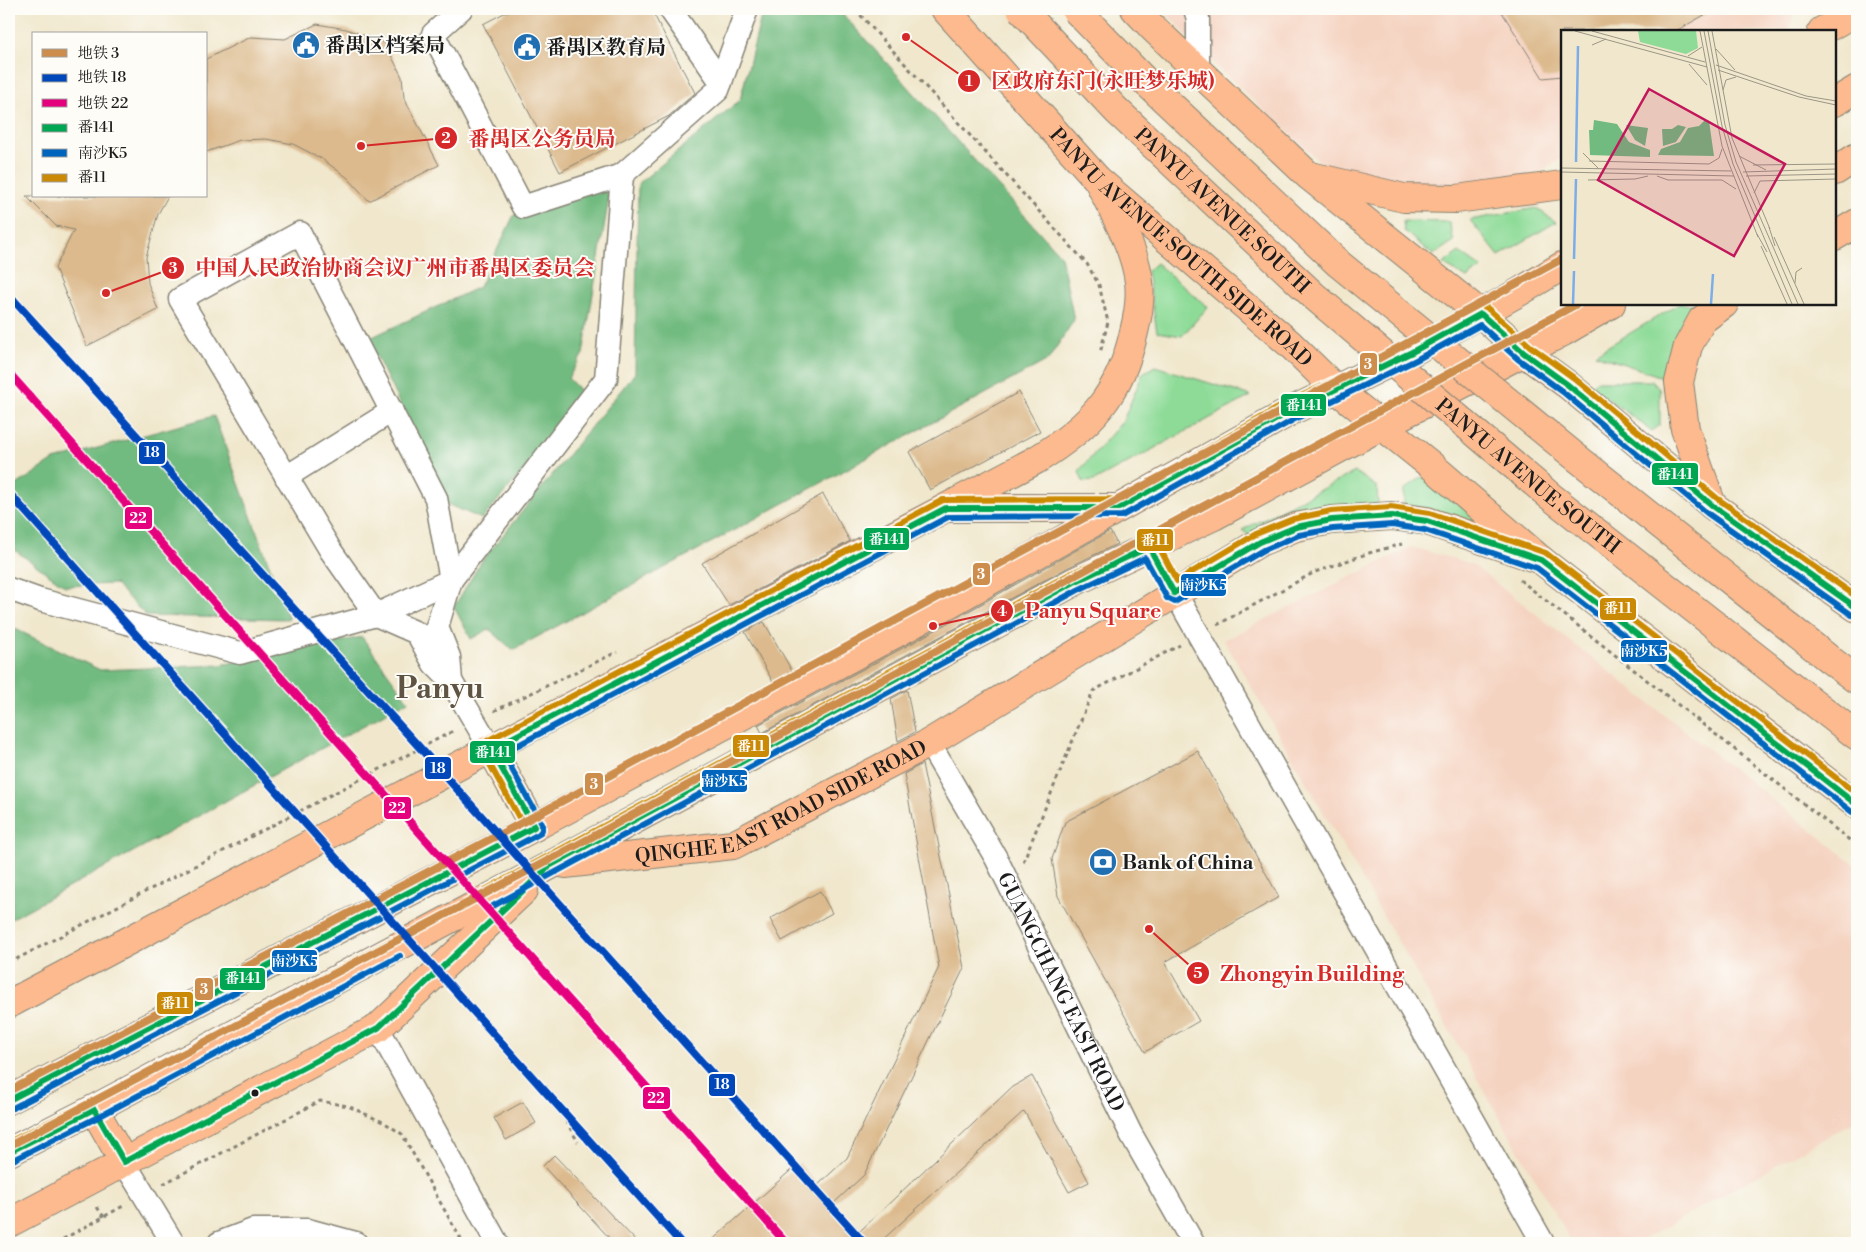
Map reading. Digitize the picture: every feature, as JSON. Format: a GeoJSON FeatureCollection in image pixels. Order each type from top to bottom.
{"type":"FeatureCollection","features":[{"type":"Feature","properties":{"kind":"main road","name":"PANYU AVENUE SOUTH SIDE ROAD"},"geometry":{"type":"LineString","coordinates":[[945,9],[1098,180],[1290,344],[1336,389],[1383,425],[1541,560],[1857,805]]}},
{"type":"Feature","properties":{"kind":"main road","name":"PANYU AVENUE SOUTH"},"geometry":{"type":"LineString","coordinates":[[1021,9],[1116,110],[1314,296],[1550,496],[1857,736]]}},
{"type":"Feature","properties":{"kind":"main road","name":"PANYU AVENUE SOUTH"},"geometry":{"type":"LineString","coordinates":[[1075,9],[1145,81],[1340,264],[1572,454],[1857,680]]}},
{"type":"Feature","properties":{"kind":"main road"},"geometry":{"type":"LineString","coordinates":[[1135,9],[1309,176],[1481,314],[1524,352],[1568,385],[1713,506],[1857,608]]}},
{"type":"Feature","properties":{"kind":"main road"},"geometry":{"type":"LineString","coordinates":[[1825,23],[1857,12]]}},
{"type":"Feature","properties":{"kind":"main road"},"geometry":{"type":"LineString","coordinates":[[1836,101],[1857,89]]}},
{"type":"Feature","properties":{"kind":"main road"},"geometry":{"type":"LineString","coordinates":[[1836,170],[1857,158]]}},
{"type":"Feature","properties":{"kind":"main road"},"geometry":{"type":"LineString","coordinates":[[1531,188],[1561,172]]}},
{"type":"Feature","properties":{"kind":"main road"},"geometry":{"type":"LineString","coordinates":[[1309,176],[1404,198],[1456,198],[1561,185]]}},
{"type":"Feature","properties":{"kind":"main road"},"geometry":{"type":"LineString","coordinates":[[9,1004],[946,508],[1036,460],[1063,443],[1085,425],[1106,400],[1120,376],[1131,348],[1138,315],[1139,283],[1131,250],[1098,180]]}},
{"type":"Feature","properties":{"kind":"main road"},"geometry":{"type":"LineString","coordinates":[[1836,235],[1857,223]]}},
{"type":"Feature","properties":{"kind":"main road"},"geometry":{"type":"LineString","coordinates":[[9,1100],[534,827],[906,628],[1291,411],[1412,352],[1561,267]]}},
{"type":"Feature","properties":{"kind":"main road"},"geometry":{"type":"LineString","coordinates":[[9,1152],[94,1109],[549,866],[1074,582],[1214,516],[1383,425],[1563,332],[1609,305]]}},
{"type":"Feature","properties":{"kind":"main road"},"geometry":{"type":"LineString","coordinates":[[1713,506],[1685,429],[1679,382],[1688,346],[1702,320],[1723,305]]}},
{"type":"Feature","properties":{"kind":"main road"},"geometry":{"type":"LineString","coordinates":[[946,508],[1120,508]]}},
{"type":"Feature","properties":{"kind":"main road","name":"QINGHE EAST ROAD SIDE ROAD"},"geometry":{"type":"LineString","coordinates":[[549,866],[733,845],[929,743],[1260,542],[1296,526],[1332,520],[1392,516],[1427,521],[1541,560]]}},
{"type":"Feature","properties":{"kind":"main road"},"geometry":{"type":"LineString","coordinates":[[491,749],[534,827]]}},
{"type":"Feature","properties":{"kind":"main road"},"geometry":{"type":"LineString","coordinates":[[9,1223],[378,1028],[549,866]]}},
{"type":"Feature","properties":{"kind":"main road"},"geometry":{"type":"LineString","coordinates":[[94,1109],[124,1162]]}},
{"type":"Feature","properties":{"kind":"street"},"geometry":{"type":"LineString","coordinates":[[461,9],[433,34],[523,207],[622,175],[718,90],[747,9]]}},
{"type":"Feature","properties":{"kind":"street"},"geometry":{"type":"LineString","coordinates":[[670,9],[722,82]]}},
{"type":"Feature","properties":{"kind":"street"},"geometry":{"type":"LineString","coordinates":[[1194,12],[1198,71]]}},
{"type":"Feature","properties":{"kind":"street"},"geometry":{"type":"LineString","coordinates":[[451,681],[449,657],[437,627],[451,580],[606,380],[622,175]]}},
{"type":"Feature","properties":{"kind":"street"},"geometry":{"type":"LineString","coordinates":[[451,580],[436,498],[300,233],[180,299],[331,551],[376,615],[417,633],[434,664],[451,681],[491,749]]}},
{"type":"Feature","properties":{"kind":"street"},"geometry":{"type":"LineString","coordinates":[[286,477],[392,411]]}},
{"type":"Feature","properties":{"kind":"street"},"geometry":{"type":"LineString","coordinates":[[1149,547],[1542,1243]]}},
{"type":"Feature","properties":{"kind":"street"},"geometry":{"type":"LineString","coordinates":[[9,589],[40,600],[240,653],[376,615],[451,580]]}},
{"type":"Feature","properties":{"kind":"street","name":"GUANGCHANG EAST ROAD"},"geometry":{"type":"LineString","coordinates":[[929,743],[996,858],[1131,1134],[1193,1243]]}},
{"type":"Feature","properties":{"kind":"street"},"geometry":{"type":"LineString","coordinates":[[378,1028],[497,1243]]}},
{"type":"Feature","properties":{"kind":"street"},"geometry":{"type":"LineString","coordinates":[[124,1162],[173,1243]]}},
{"type":"Feature","properties":{"kind":"street"},"geometry":{"type":"LineString","coordinates":[[219,1243],[253,1230],[308,1230],[356,1243]]}},
{"type":"Feature","properties":{"kind":"path"},"geometry":{"type":"LineString","coordinates":[[855,9],[1087,264],[1099,284],[1108,322],[1099,359]]}},
{"type":"Feature","properties":{"kind":"path"},"geometry":{"type":"LineString","coordinates":[[1021,867],[1093,691],[1315,572],[1398,544],[1408,544]]}},
{"type":"Feature","properties":{"kind":"path"},"geometry":{"type":"LineString","coordinates":[[1514,576],[1857,846]]}},
{"type":"Feature","properties":{"kind":"path"},"geometry":{"type":"LineString","coordinates":[[9,963],[475,720],[622,649]]}},
{"type":"Feature","properties":{"kind":"path"},"geometry":{"type":"LineString","coordinates":[[546,1086],[578,1142]]}},
{"type":"Feature","properties":{"kind":"path"},"geometry":{"type":"LineString","coordinates":[[56,1243],[320,1101],[348,1106],[385,1123],[402,1134],[463,1243]]}},
{"type":"Feature","properties":{"kind":"path"},"geometry":{"type":"LineString","coordinates":[[97,1207],[104,1217]]}},
{"type":"Feature","properties":{"kind":"shaded area"},"geometry":{"type":"Polygon","coordinates":[[[1162,9],[1795,9],[1789,29],[1786,30],[1561,30],[1561,159],[1539,172],[1465,188],[1437,191],[1330,171],[1216,66],[1162,9]]]}},
{"type":"Feature","properties":{"kind":"shaded area"},"geometry":{"type":"Polygon","coordinates":[[[1411,547],[1472,564],[1857,866],[1857,1120],[1637,1243],[1572,1243],[1224,640],[1411,547]]]}},
{"type":"Feature","properties":{"kind":"green space"},"geometry":{"type":"Polygon","coordinates":[[[763,9],[838,9],[1061,256],[1074,320],[1048,360],[513,650],[489,629],[471,639],[454,607],[481,562],[635,373],[638,184],[740,100],[763,9]]]}},
{"type":"Feature","properties":{"kind":"green space"},"geometry":{"type":"Polygon","coordinates":[[[611,185],[583,354],[568,378],[586,397],[482,519],[449,505],[368,339],[479,287],[514,215],[611,185]]]}},
{"type":"Feature","properties":{"kind":"green space"},"geometry":{"type":"Polygon","coordinates":[[[1536,208],[1556,222],[1499,256],[1470,220],[1536,208]]]}},
{"type":"Feature","properties":{"kind":"green space"},"geometry":{"type":"Polygon","coordinates":[[[1403,221],[1449,222],[1454,241],[1433,255],[1404,231],[1403,221]]]}},
{"type":"Feature","properties":{"kind":"green space"},"geometry":{"type":"Polygon","coordinates":[[[1459,252],[1482,268],[1467,278],[1443,264],[1459,252]]]}},
{"type":"Feature","properties":{"kind":"green space"},"geometry":{"type":"Polygon","coordinates":[[[1156,263],[1208,307],[1182,336],[1157,332],[1147,271],[1156,263]]]}},
{"type":"Feature","properties":{"kind":"green space"},"geometry":{"type":"Polygon","coordinates":[[[1677,305],[1716,305],[1668,352],[1662,377],[1595,354],[1677,305]]]}},
{"type":"Feature","properties":{"kind":"green space"},"geometry":{"type":"Polygon","coordinates":[[[1155,366],[1251,396],[1094,481],[1083,482],[1079,471],[1123,421],[1143,373],[1155,366]]]}},
{"type":"Feature","properties":{"kind":"green space"},"geometry":{"type":"Polygon","coordinates":[[[1597,381],[1652,381],[1660,390],[1660,425],[1652,431],[1590,386],[1597,381]]]}},
{"type":"Feature","properties":{"kind":"green space"},"geometry":{"type":"Polygon","coordinates":[[[214,416],[289,619],[146,616],[115,584],[65,586],[9,546],[9,490],[54,460],[214,416]]]}},
{"type":"Feature","properties":{"kind":"green space"},"geometry":{"type":"Polygon","coordinates":[[[1355,472],[1377,487],[1378,505],[1251,537],[1242,530],[1355,472]]]}},
{"type":"Feature","properties":{"kind":"green space"},"geometry":{"type":"Polygon","coordinates":[[[1422,477],[1486,524],[1404,511],[1404,490],[1422,477]]]}},
{"type":"Feature","properties":{"kind":"green space"},"geometry":{"type":"Polygon","coordinates":[[[9,626],[100,670],[220,665],[362,637],[408,701],[9,920],[9,626]]]}},
{"type":"Feature","properties":{"kind":"building"},"geometry":{"type":"Polygon","coordinates":[[[512,9],[651,9],[695,93],[669,116],[560,172],[483,24],[512,9]]]}},
{"type":"Feature","properties":{"kind":"building"},"geometry":{"type":"Polygon","coordinates":[[[1500,9],[1715,9],[1678,30],[1561,30],[1561,76],[1543,78],[1500,9]]]}},
{"type":"Feature","properties":{"kind":"building"},"geometry":{"type":"Polygon","coordinates":[[[317,24],[346,29],[385,43],[402,77],[404,98],[439,165],[369,201],[348,178],[322,159],[293,144],[266,139],[240,140],[208,151],[208,58],[251,37],[285,39],[317,24]]]}},
{"type":"Feature","properties":{"kind":"building"},"geometry":{"type":"Polygon","coordinates":[[[26,196],[32,196],[32,198],[167,198],[158,214],[146,257],[148,283],[158,310],[87,346],[55,268],[74,230],[56,226],[26,196]]]}},
{"type":"Feature","properties":{"kind":"building"},"geometry":{"type":"Polygon","coordinates":[[[1019,392],[1040,431],[930,490],[909,452],[1019,392]]]}},
{"type":"Feature","properties":{"kind":"building"},"geometry":{"type":"Polygon","coordinates":[[[823,494],[850,541],[729,605],[702,563],[823,494]]]}},
{"type":"Feature","properties":{"kind":"building"},"geometry":{"type":"Polygon","coordinates":[[[1110,531],[1117,544],[1067,568],[762,733],[758,725],[914,642],[1110,531]]]}},
{"type":"Feature","properties":{"kind":"building"},"geometry":{"type":"Polygon","coordinates":[[[764,622],[792,671],[773,682],[745,632],[764,622]]]}},
{"type":"Feature","properties":{"kind":"building"},"geometry":{"type":"Polygon","coordinates":[[[907,690],[915,732],[898,741],[891,699],[907,690]]]}},
{"type":"Feature","properties":{"kind":"building"},"geometry":{"type":"Polygon","coordinates":[[[1198,751],[1279,897],[1165,962],[1199,1021],[1145,1052],[1058,896],[1052,859],[1065,822],[1198,751]]]}},
{"type":"Feature","properties":{"kind":"building"},"geometry":{"type":"Polygon","coordinates":[[[922,764],[964,968],[864,1175],[834,1203],[860,1231],[1012,1087],[1032,1076],[1089,1182],[1069,1192],[1024,1111],[879,1243],[709,1243],[799,1163],[818,1185],[847,1158],[939,967],[904,774],[922,764]]]}},
{"type":"Feature","properties":{"kind":"building"},"geometry":{"type":"Polygon","coordinates":[[[820,891],[832,913],[782,941],[770,919],[820,891]]]}},
{"type":"Feature","properties":{"kind":"building"},"geometry":{"type":"Polygon","coordinates":[[[523,1102],[536,1123],[506,1140],[494,1118],[523,1102]]]}},
{"type":"Feature","properties":{"kind":"building"},"geometry":{"type":"Polygon","coordinates":[[[554,1155],[638,1243],[614,1243],[543,1166],[554,1155]]]}},
{"type":"Feature","properties":{"kind":"metro line","name":"3"},"geometry":{"type":"LineString","coordinates":[[9,1091],[544,811],[1561,260]]}},
{"type":"Feature","properties":{"kind":"metro line","name":"18"},"geometry":{"type":"LineString","coordinates":[[9,295],[431,760],[864,1243]]}},
{"type":"Feature","properties":{"kind":"metro line","name":"3"},"geometry":{"type":"LineString","coordinates":[[9,1146],[577,845],[1575,305]]}},
{"type":"Feature","properties":{"kind":"metro line","name":"22"},"geometry":{"type":"LineString","coordinates":[[9,373],[786,1243]]}},
{"type":"Feature","properties":{"kind":"metro line","name":"18"},"geometry":{"type":"LineString","coordinates":[[9,493],[681,1243]]}},
{"type":"Feature","properties":{"kind":"transit line","name":"番11"},"geometry":{"type":"LineString","coordinates":[[9,1090],[522,823],[483,752],[483,746],[487,741],[943,500],[1117,499],[1287,403],[1408,344],[1479,305],[1486,307],[1530,346],[1574,378],[1718,499],[1857,597]]}},
{"type":"Feature","properties":{"kind":"transit line","name":"番141"},"geometry":{"type":"LineString","coordinates":[[9,1100],[534,827],[491,749],[946,508],[1119,508],[1291,411],[1412,352],[1481,314],[1524,353],[1568,385],[1713,506],[1857,608]]}},
{"type":"Feature","properties":{"kind":"transit line","name":"南沙K5"},"geometry":{"type":"LineString","coordinates":[[13,1108],[539,834],[542,830],[542,824],[503,753],[948,517],[1122,516],[1295,419],[1416,360],[1480,325],[1518,359],[1563,392],[1707,513],[1852,615]]}},
{"type":"Feature","properties":{"kind":"transit line","name":"番11"},"geometry":{"type":"LineString","coordinates":[[485,890],[1070,574],[1145,539],[1150,538],[1156,541],[1177,581],[1256,534],[1293,519],[1331,511],[1391,507],[1430,513],[1546,553],[1857,794]]}},
{"type":"Feature","properties":{"kind":"transit line","name":"番141"},"geometry":{"type":"LineString","coordinates":[[9,1152],[94,1109],[124,1162],[378,1028],[549,866],[1074,582],[1149,547],[1174,593],[1260,542],[1296,527],[1332,520],[1392,516],[1427,521],[1541,560],[1857,805]]}},
{"type":"Feature","properties":{"kind":"transit line","name":"南沙K5"},"geometry":{"type":"LineString","coordinates":[[493,906],[1078,590],[1145,558],[1167,598],[1175,602],[1264,550],[1299,535],[1333,529],[1392,525],[1425,530],[1537,568],[1852,812]]}},
{"type":"Feature","properties":{"kind":"transit line","name":"番11"},"geometry":{"type":"LineString","coordinates":[[9,1142],[90,1101],[392,940]]}},
{"type":"Feature","properties":{"kind":"transit line","name":"南沙K5"},"geometry":{"type":"LineString","coordinates":[[13,1160],[98,1117],[400,956]]}},
{"type":"Feature","properties":{"kind":"place","name":"区政府东门(永旺梦乐城)"},"geometry":{"type":"Point","coordinates":[906,37]}},
{"type":"Feature","properties":{"kind":"place","name":"番禺区档案局"},"geometry":{"type":"Point","coordinates":[306,45]}},
{"type":"Feature","properties":{"kind":"place","name":"番禺区教育局"},"geometry":{"type":"Point","coordinates":[527,47]}},
{"type":"Feature","properties":{"kind":"place","name":"番禺区公务员局"},"geometry":{"type":"Point","coordinates":[361,146]}},
{"type":"Feature","properties":{"kind":"place","name":"中国人民政治协商会议广州市番禺区委员会"},"geometry":{"type":"Point","coordinates":[106,293]}},
{"type":"Feature","properties":{"kind":"place","name":"Panyu Square"},"geometry":{"type":"Point","coordinates":[933,626]}},
{"type":"Feature","properties":{"kind":"place","name":"Bank of China"},"geometry":{"type":"Point","coordinates":[1103,862]}},
{"type":"Feature","properties":{"kind":"place","name":"Zhongyin Building"},"geometry":{"type":"Point","coordinates":[1149,929]}},
{"type":"Feature","properties":{"kind":"district","name":"Panyu"},"geometry":{"type":"Point","coordinates":[440,688]}}]}
